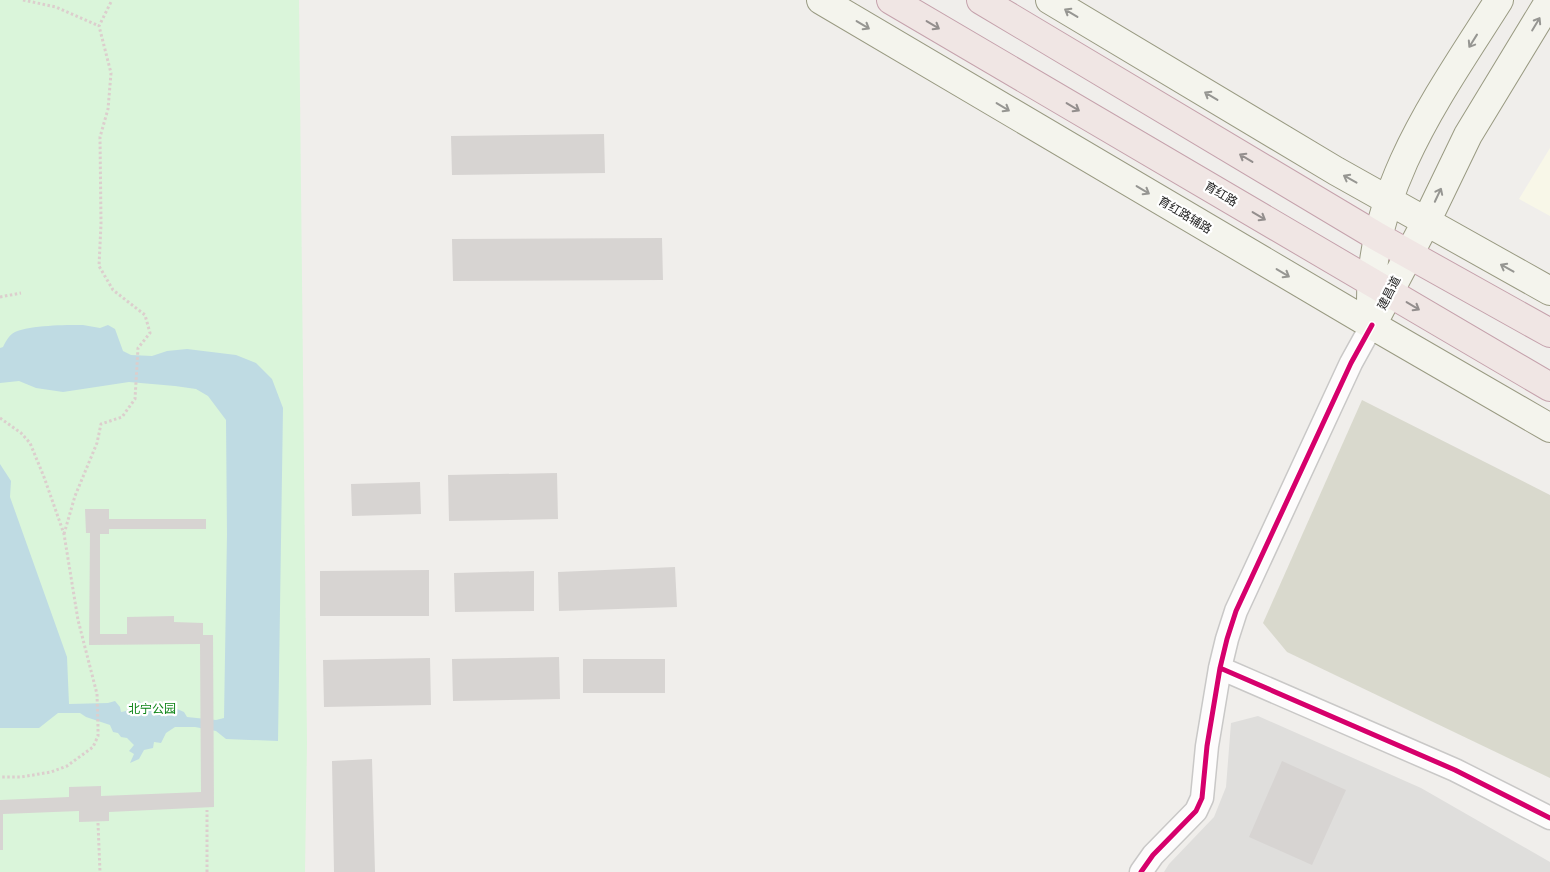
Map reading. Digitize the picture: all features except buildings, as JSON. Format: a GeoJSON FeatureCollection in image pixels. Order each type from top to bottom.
{"type":"FeatureCollection","features":[{"type":"Feature","properties":{"kind":"highway","name":"育红路"},"geometry":{"type":"LineString","coordinates":[[891,0],[1550,387]]}},
{"type":"Feature","properties":{"kind":"highway"},"geometry":{"type":"LineString","coordinates":[[981,0],[1378,237],[1550,333]]}},
{"type":"Feature","properties":{"kind":"main road","name":"育红路辅路"},"geometry":{"type":"LineString","coordinates":[[821,0],[1550,428]]}},
{"type":"Feature","properties":{"kind":"main road"},"geometry":{"type":"LineString","coordinates":[[1050,0],[1387,200],[1550,291]]}},
{"type":"Feature","properties":{"kind":"main road","name":"建昌道"},"geometry":{"type":"LineString","coordinates":[[1372,325],[1380,287],[1378,237],[1387,200],[1401,165],[1418,131],[1499,0]]}},
{"type":"Feature","properties":{"kind":"main road","name":"建昌道"},"geometry":{"type":"LineString","coordinates":[[1380,287],[1408,254],[1426,222],[1468,135],[1550,0]]}},
{"type":"Feature","properties":{"kind":"street"},"geometry":{"type":"LineString","coordinates":[[1141,872],[1152,855],[1196,811],[1202,798],[1207,746],[1226,638],[1236,611],[1351,363],[1372,325]]}},
{"type":"Feature","properties":{"kind":"street"},"geometry":{"type":"LineString","coordinates":[[1220,668],[1455,770],[1550,818]]}},
{"type":"Feature","properties":{"kind":"path"},"geometry":{"type":"LineString","coordinates":[[23,0],[56,7],[99,26]]}},
{"type":"Feature","properties":{"kind":"path"},"geometry":{"type":"LineString","coordinates":[[64,534],[75,496],[97,443],[102,424],[122,417],[135,399],[138,348],[150,333],[145,315],[113,290],[99,266],[102,224],[100,137],[108,109],[111,73],[99,26],[112,0]]}},
{"type":"Feature","properties":{"kind":"path"},"geometry":{"type":"LineString","coordinates":[[0,297],[21,293]]}},
{"type":"Feature","properties":{"kind":"path"},"geometry":{"type":"LineString","coordinates":[[0,418],[21,433],[30,443],[64,534],[78,620],[86,641],[97,694],[98,727],[98,736],[93,747],[67,766],[51,772],[21,777],[0,777]]}},
{"type":"Feature","properties":{"kind":"path"},"geometry":{"type":"LineString","coordinates":[[207,810],[207,872]]}},
{"type":"Feature","properties":{"kind":"path"},"geometry":{"type":"LineString","coordinates":[[98,823],[100,872]]}},
{"type":"Feature","properties":{"kind":"shaded area"},"geometry":{"type":"Polygon","coordinates":[[[1550,148],[1550,216],[1519,199],[1550,148]]]}},
{"type":"Feature","properties":{"kind":"shaded area"},"geometry":{"type":"Polygon","coordinates":[[[1362,400],[1550,495],[1550,778],[1287,652],[1263,623],[1362,400]]]}},
{"type":"Feature","properties":{"kind":"shaded area"},"geometry":{"type":"Polygon","coordinates":[[[1258,716],[1421,788],[1550,862],[1550,872],[1164,872],[1169,864],[1214,817],[1226,787],[1231,723],[1258,716]]]}},
{"type":"Feature","properties":{"kind":"green space","name":"北宁公园"},"geometry":{"type":"Polygon","coordinates":[[[0,0],[299,0],[307,743],[305,872],[0,872],[0,0]]]}},
{"type":"Feature","properties":{"kind":"water"},"geometry":{"type":"Polygon","coordinates":[[[83,325],[100,328],[108,325],[115,329],[123,351],[131,355],[152,356],[167,351],[187,349],[236,355],[256,363],[272,379],[283,408],[278,741],[226,739],[216,731],[195,727],[175,727],[166,733],[161,743],[154,742],[153,748],[144,750],[139,759],[130,763],[134,754],[129,751],[134,745],[127,738],[113,732],[110,725],[80,713],[58,713],[39,728],[0,728],[0,464],[11,481],[10,497],[67,657],[69,704],[108,703],[115,701],[120,707],[121,712],[131,708],[139,700],[142,705],[175,708],[184,712],[187,717],[216,720],[224,718],[227,534],[226,420],[208,396],[196,389],[129,382],[63,392],[36,388],[19,381],[0,383],[0,348],[3,347],[13,333],[39,327],[83,325]]]}},
{"type":"Feature","properties":{"kind":"cycle path"},"geometry":{"type":"LineString","coordinates":[[1141,872],[1153,855],[1196,811],[1202,798],[1207,746],[1220,668],[1236,611],[1351,363],[1372,325]]}},
{"type":"Feature","properties":{"kind":"cycle path"},"geometry":{"type":"LineString","coordinates":[[1220,668],[1455,770],[1550,818]]}}]}
